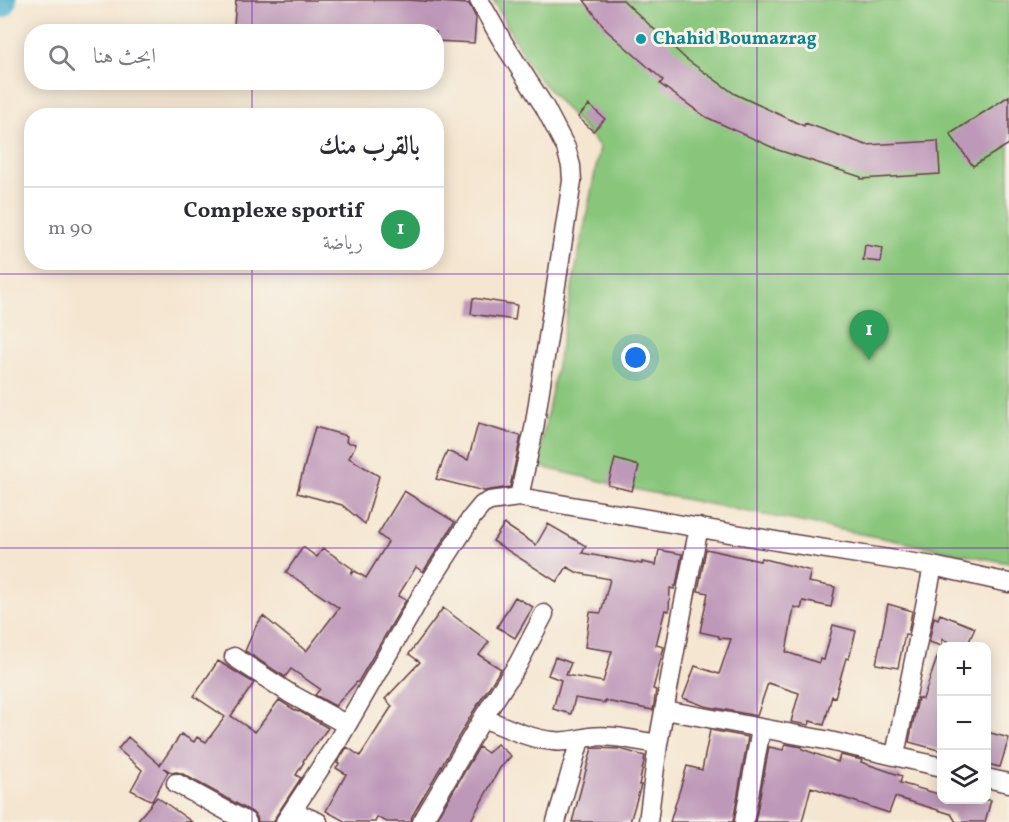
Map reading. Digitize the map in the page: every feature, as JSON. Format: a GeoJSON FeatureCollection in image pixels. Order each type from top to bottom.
{"type":"FeatureCollection","features":[{"type":"Feature","properties":{"kind":"street"},"geometry":{"type":"LineString","coordinates":[[479,0],[544,106],[566,148],[572,166],[572,181],[534,429],[519,497]]}},
{"type":"Feature","properties":{"kind":"street"},"geometry":{"type":"LineString","coordinates":[[318,822],[289,816],[346,725],[424,591],[472,517],[482,505],[490,501],[519,497],[933,566],[1009,583]]}},
{"type":"Feature","properties":{"kind":"street"},"geometry":{"type":"LineString","coordinates":[[648,822],[658,744],[699,527]]}},
{"type":"Feature","properties":{"kind":"street"},"geometry":{"type":"LineString","coordinates":[[895,755],[933,566]]}},
{"type":"Feature","properties":{"kind":"street"},"geometry":{"type":"LineString","coordinates":[[422,822],[483,718],[518,664],[544,614]]}},
{"type":"Feature","properties":{"kind":"street"},"geometry":{"type":"LineString","coordinates":[[234,657],[289,693],[346,725]]}},
{"type":"Feature","properties":{"kind":"street"},"geometry":{"type":"LineString","coordinates":[[665,710],[825,740],[937,766]]}},
{"type":"Feature","properties":{"kind":"street"},"geometry":{"type":"LineString","coordinates":[[483,718],[540,739],[555,742],[572,742],[590,737],[610,736],[658,744]]}},
{"type":"Feature","properties":{"kind":"street"},"geometry":{"type":"LineString","coordinates":[[744,822],[761,729]]}},
{"type":"Feature","properties":{"kind":"street"},"geometry":{"type":"LineString","coordinates":[[556,822],[580,740]]}},
{"type":"Feature","properties":{"kind":"street"},"geometry":{"type":"LineString","coordinates":[[991,779],[1009,783]]}},
{"type":"Feature","properties":{"kind":"street"},"geometry":{"type":"LineString","coordinates":[[176,783],[248,822]]}},
{"type":"Feature","properties":{"kind":"green space"},"geometry":{"type":"Polygon","coordinates":[[[493,0],[1009,0],[1009,563],[643,491],[537,466],[600,147],[532,71],[493,0]]]}},
{"type":"Feature","properties":{"kind":"building"},"geometry":{"type":"Polygon","coordinates":[[[236,0],[408,0],[469,4],[476,18],[474,43],[444,41],[444,24],[234,24],[236,0]]]}},
{"type":"Feature","properties":{"kind":"building"},"geometry":{"type":"Polygon","coordinates":[[[584,0],[623,0],[686,59],[735,94],[804,126],[805,123],[866,145],[938,141],[940,174],[861,179],[861,177],[778,150],[706,117],[660,84],[663,80],[606,30],[584,0]]]}},
{"type":"Feature","properties":{"kind":"building"},"geometry":{"type":"Polygon","coordinates":[[[1009,96],[1009,144],[973,166],[950,134],[1009,96]]]}},
{"type":"Feature","properties":{"kind":"building"},"geometry":{"type":"Polygon","coordinates":[[[589,105],[605,119],[593,131],[578,117],[589,105]]]}},
{"type":"Feature","properties":{"kind":"building"},"geometry":{"type":"Polygon","coordinates":[[[865,245],[883,248],[881,262],[863,260],[865,245]]]}},
{"type":"Feature","properties":{"kind":"building"},"geometry":{"type":"Polygon","coordinates":[[[473,298],[517,305],[515,320],[471,314],[473,298]]]}},
{"type":"Feature","properties":{"kind":"building"},"geometry":{"type":"Polygon","coordinates":[[[478,424],[521,436],[510,487],[484,491],[436,479],[447,451],[468,460],[478,424]]]}},
{"type":"Feature","properties":{"kind":"building"},"geometry":{"type":"Polygon","coordinates":[[[315,427],[347,436],[346,442],[356,444],[349,458],[379,476],[365,524],[342,505],[297,493],[315,427]]]}},
{"type":"Feature","properties":{"kind":"building"},"geometry":{"type":"Polygon","coordinates":[[[615,459],[639,466],[632,491],[608,485],[615,459]]]}},
{"type":"Feature","properties":{"kind":"building"},"geometry":{"type":"Polygon","coordinates":[[[404,491],[455,522],[423,572],[416,567],[398,596],[406,600],[358,682],[335,706],[315,695],[320,689],[291,669],[285,677],[245,651],[263,616],[307,650],[339,608],[286,572],[303,547],[317,557],[323,548],[353,569],[351,575],[355,571],[366,578],[388,542],[378,534],[404,491]]]}},
{"type":"Feature","properties":{"kind":"building"},"geometry":{"type":"Polygon","coordinates":[[[504,524],[536,545],[548,524],[586,546],[582,553],[642,564],[642,562],[656,565],[659,550],[682,554],[676,586],[674,589],[670,588],[669,611],[665,610],[656,645],[664,647],[653,689],[656,690],[653,710],[575,698],[571,714],[553,709],[561,680],[548,675],[555,657],[571,663],[566,675],[603,682],[612,651],[585,647],[590,612],[601,613],[610,579],[578,573],[567,567],[557,582],[493,541],[504,524]]]}},
{"type":"Feature","properties":{"kind":"building"},"geometry":{"type":"Polygon","coordinates":[[[706,549],[760,561],[761,558],[811,571],[808,582],[835,587],[831,607],[803,601],[801,609],[794,607],[786,652],[819,663],[820,659],[824,660],[833,625],[856,631],[849,659],[846,658],[824,725],[810,721],[809,725],[791,722],[799,693],[768,683],[757,716],[705,706],[683,698],[695,666],[719,674],[731,639],[700,632],[708,593],[698,591],[706,549]]]}},
{"type":"Feature","properties":{"kind":"building"},"geometry":{"type":"Polygon","coordinates":[[[515,597],[533,607],[515,638],[497,627],[515,597]]]}},
{"type":"Feature","properties":{"kind":"building"},"geometry":{"type":"Polygon","coordinates":[[[888,604],[912,611],[908,635],[905,634],[898,668],[876,664],[888,604]]]}},
{"type":"Feature","properties":{"kind":"building"},"geometry":{"type":"Polygon","coordinates":[[[443,608],[489,642],[479,655],[501,669],[473,712],[412,816],[411,822],[387,822],[377,817],[375,822],[346,822],[326,811],[346,774],[336,768],[339,764],[337,763],[347,747],[360,756],[392,706],[385,699],[420,662],[409,654],[443,608]]]}},
{"type":"Feature","properties":{"kind":"building"},"geometry":{"type":"Polygon","coordinates":[[[940,614],[975,628],[969,642],[949,642],[942,639],[942,642],[937,642],[937,644],[929,642],[934,617],[938,619],[940,614]]]}},
{"type":"Feature","properties":{"kind":"building"},"geometry":{"type":"Polygon","coordinates":[[[937,658],[937,750],[909,742],[918,698],[923,699],[937,658]]]}},
{"type":"Feature","properties":{"kind":"building"},"geometry":{"type":"Polygon","coordinates":[[[218,661],[254,683],[231,716],[255,732],[279,700],[328,728],[303,761],[296,775],[301,778],[274,822],[258,822],[252,812],[181,773],[172,773],[164,768],[168,772],[152,801],[131,790],[142,770],[118,749],[128,737],[160,765],[181,734],[194,742],[197,737],[206,742],[225,717],[194,696],[218,661]]]}},
{"type":"Feature","properties":{"kind":"building"},"geometry":{"type":"Polygon","coordinates":[[[710,730],[748,737],[733,822],[670,822],[687,766],[702,770],[710,730]]]}},
{"type":"Feature","properties":{"kind":"building"},"geometry":{"type":"Polygon","coordinates":[[[991,733],[1009,738],[1000,767],[991,765],[991,733]]]}},
{"type":"Feature","properties":{"kind":"building"},"geometry":{"type":"Polygon","coordinates":[[[497,744],[511,756],[500,768],[470,822],[435,822],[479,747],[488,753],[497,744]]]}},
{"type":"Feature","properties":{"kind":"building"},"geometry":{"type":"Polygon","coordinates":[[[785,744],[802,747],[802,749],[838,762],[840,755],[862,760],[861,762],[902,776],[900,783],[937,794],[937,804],[990,804],[985,822],[956,822],[951,814],[895,797],[889,813],[811,787],[802,822],[755,822],[769,747],[783,750],[785,744]]]}},
{"type":"Feature","properties":{"kind":"building"},"geometry":{"type":"Polygon","coordinates":[[[592,748],[620,749],[645,756],[639,785],[641,785],[630,822],[572,822],[592,748]]]}},
{"type":"Feature","properties":{"kind":"building"},"geometry":{"type":"Polygon","coordinates":[[[157,797],[192,822],[136,822],[157,797]]]}},
{"type":"Feature","properties":{"kind":"place","name":"Chahid Boumazrag"},"geometry":{"type":"Point","coordinates":[641,39]}},
{"type":"Feature","properties":{"kind":"place","name":"Complexe sportif"},"geometry":{"type":"Point","coordinates":[869,360]}}]}
